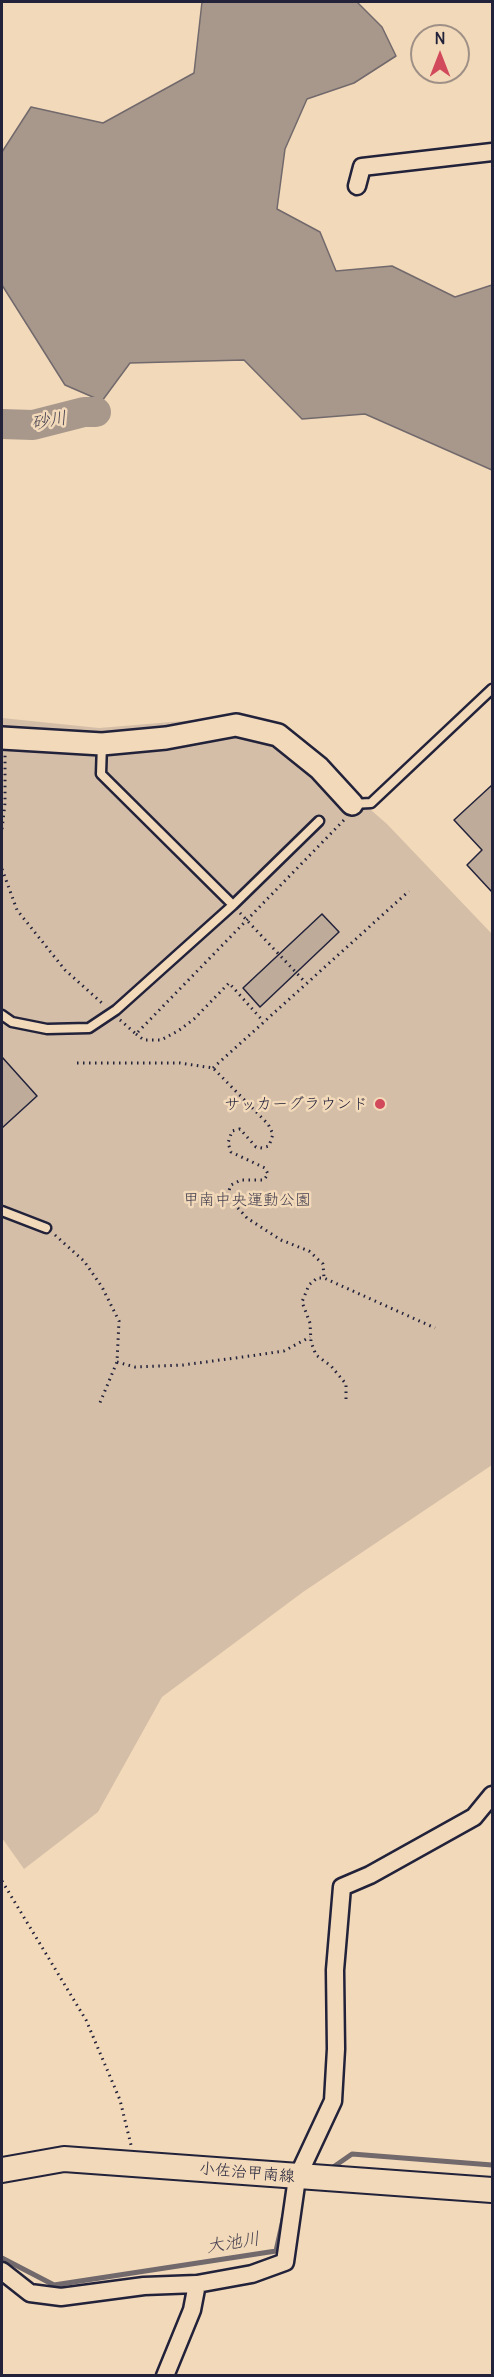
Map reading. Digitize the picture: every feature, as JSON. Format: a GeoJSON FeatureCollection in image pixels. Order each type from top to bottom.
{"type":"FeatureCollection","features":[{"type":"Feature","properties":{"kind":"main road","name":"小佐治甲南線"},"geometry":{"type":"LineString","coordinates":[[2,2170],[64,2160],[136,2163],[297,2178],[492,2190]]}},
{"type":"Feature","properties":{"kind":"street"},"geometry":{"type":"LineString","coordinates":[[357,186],[362,167],[492,152]]}},
{"type":"Feature","properties":{"kind":"street"},"geometry":{"type":"LineString","coordinates":[[3,745],[102,744],[166,738],[236,725],[278,735],[319,768],[352,804]]}},
{"type":"Feature","properties":{"kind":"street"},"geometry":{"type":"LineString","coordinates":[[2,2271],[30,2292],[60,2297],[144,2286],[196,2284],[252,2274],[285,2262],[297,2178],[333,2101],[336,2049],[335,1970],[342,1887],[370,1875],[474,1816],[492,1795]]}},
{"type":"Feature","properties":{"kind":"street"},"geometry":{"type":"LineString","coordinates":[[165,2376],[192,2310],[196,2284]]}},
{"type":"Feature","properties":{"kind":"lane"},"geometry":{"type":"LineString","coordinates":[[352,804],[371,803],[492,689]]}},
{"type":"Feature","properties":{"kind":"lane"},"geometry":{"type":"LineString","coordinates":[[102,744],[101,774],[233,905]]}},
{"type":"Feature","properties":{"kind":"lane"},"geometry":{"type":"LineString","coordinates":[[2,1015],[12,1022],[47,1029],[89,1028],[116,1010],[233,905],[319,820]]}},
{"type":"Feature","properties":{"kind":"lane"},"geometry":{"type":"LineString","coordinates":[[3,1210],[46,1228]]}},
{"type":"Feature","properties":{"kind":"path"},"geometry":{"type":"LineString","coordinates":[[2,829],[5,803],[3,745]]}},
{"type":"Feature","properties":{"kind":"path"},"geometry":{"type":"LineString","coordinates":[[213,1068],[305,982],[409,891]]}},
{"type":"Feature","properties":{"kind":"path"},"geometry":{"type":"LineString","coordinates":[[233,905],[305,982]]}},
{"type":"Feature","properties":{"kind":"path"},"geometry":{"type":"LineString","coordinates":[[136,1034],[144,1040],[161,1040],[178,1031],[194,1020],[229,984],[263,1021]]}},
{"type":"Feature","properties":{"kind":"path"},"geometry":{"type":"LineString","coordinates":[[77,1063],[180,1063],[213,1068],[268,1124],[273,1134],[269,1146],[262,1148],[256,1147],[240,1129],[232,1131],[228,1143],[231,1152],[265,1168],[268,1174],[264,1180],[241,1180],[231,1185],[227,1196],[247,1218],[281,1240],[309,1251],[323,1264],[324,1278]]}},
{"type":"Feature","properties":{"kind":"path"},"geometry":{"type":"LineString","coordinates":[[46,1228],[84,1261],[102,1287],[119,1321],[117,1362],[99,1405]]}},
{"type":"Feature","properties":{"kind":"path"},"geometry":{"type":"LineString","coordinates":[[346,1399],[346,1384],[331,1366],[316,1355],[310,1337],[310,1323],[302,1302],[309,1285],[317,1278],[324,1278],[435,1328]]}},
{"type":"Feature","properties":{"kind":"path"},"geometry":{"type":"LineString","coordinates":[[117,1362],[147,1367],[284,1352],[310,1337]]}},
{"type":"Feature","properties":{"kind":"path"},"geometry":{"type":"LineString","coordinates":[[2,1881],[86,2020],[120,2100],[136,2163]]}},
{"type":"Feature","properties":{"kind":"green space","name":"甲南中央運動公園"},"geometry":{"type":"Polygon","coordinates":[[[2,718],[99,728],[220,718],[277,728],[387,824],[492,934],[492,1465],[303,1592],[162,1697],[98,1812],[24,1869],[2,1838],[2,718]]]}},
{"type":"Feature","properties":{"kind":"shaded area"},"geometry":{"type":"Polygon","coordinates":[[[202,2],[357,2],[382,27],[396,56],[354,83],[307,99],[285,149],[277,209],[320,232],[336,271],[392,266],[455,297],[492,285],[492,470],[365,414],[302,419],[244,360],[130,363],[102,401],[65,385],[2,285],[2,152],[31,107],[103,123],[194,73],[202,2]]]}},
{"type":"Feature","properties":{"kind":"building"},"geometry":{"type":"Polygon","coordinates":[[[492,785],[492,892],[467,865],[482,850],[454,820],[492,785]]]}},
{"type":"Feature","properties":{"kind":"building"},"geometry":{"type":"Polygon","coordinates":[[[322,914],[339,932],[260,1007],[243,988],[322,914]]]}},
{"type":"Feature","properties":{"kind":"building"},"geometry":{"type":"Polygon","coordinates":[[[2,1057],[37,1096],[2,1128],[2,1057]]]}},
{"type":"Feature","properties":{"kind":"waterway","name":"砂川"},"geometry":{"type":"LineString","coordinates":[[2,424],[33,425],[84,412],[96,412]]}},
{"type":"Feature","properties":{"kind":"waterway","name":"大池川"},"geometry":{"type":"LineString","coordinates":[[329,2170],[352,2154],[492,2165]]}},
{"type":"Feature","properties":{"kind":"waterway","name":"大池川"},"geometry":{"type":"LineString","coordinates":[[2,2258],[54,2285],[276,2251],[284,2215]]}},
{"type":"Feature","properties":{"kind":"place","name":"サッカーグラウンド"},"geometry":{"type":"Point","coordinates":[380,1104]}}]}
